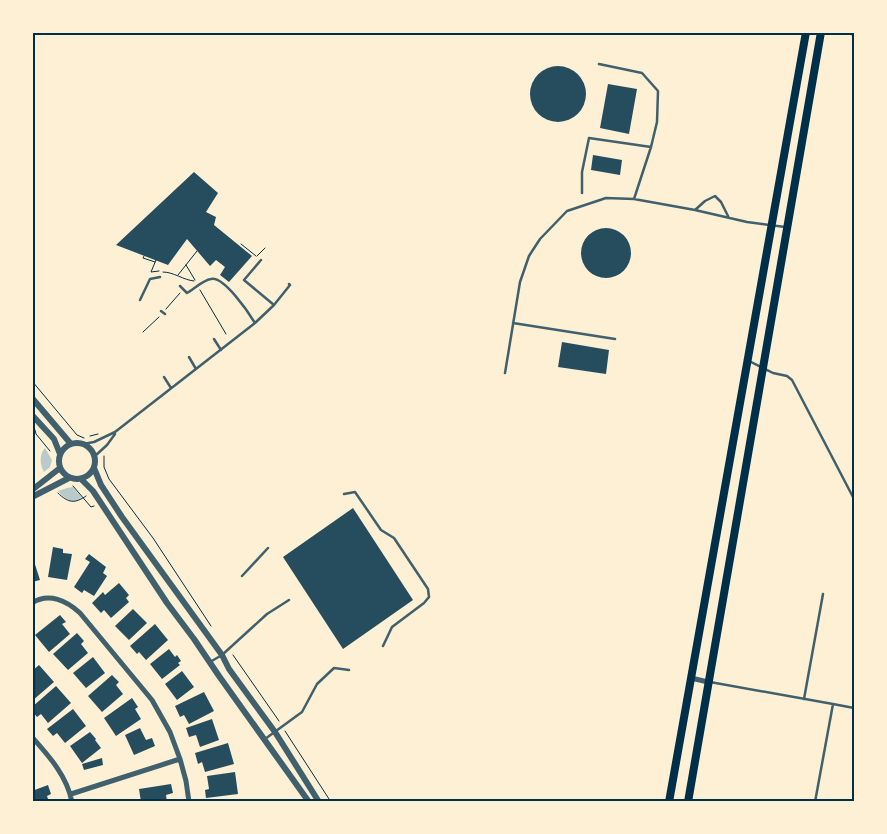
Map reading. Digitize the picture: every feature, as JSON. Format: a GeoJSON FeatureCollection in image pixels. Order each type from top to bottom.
{"type":"FeatureCollection","features":[{"type":"Feature","properties":{"kind":"main road"},"geometry":{"type":"LineString","coordinates":[[668,802],[806,32]]}},
{"type":"Feature","properties":{"kind":"main road"},"geometry":{"type":"LineString","coordinates":[[688,802],[821,32]]}},
{"type":"Feature","properties":{"kind":"street"},"geometry":{"type":"LineString","coordinates":[[32,398],[72,444]]}},
{"type":"Feature","properties":{"kind":"street"},"geometry":{"type":"LineString","coordinates":[[32,415],[54,439],[60,454],[60,468],[69,481]]}},
{"type":"Feature","properties":{"kind":"street"},"geometry":{"type":"LineString","coordinates":[[60,454],[67,446],[72,444],[83,444],[92,451],[95,456],[94,468],[101,485],[275,732],[319,802]]}},
{"type":"Feature","properties":{"kind":"street"},"geometry":{"type":"LineString","coordinates":[[32,490],[60,468]]}},
{"type":"Feature","properties":{"kind":"street"},"geometry":{"type":"LineString","coordinates":[[32,498],[69,481],[86,477],[94,468]]}},
{"type":"Feature","properties":{"kind":"street"},"geometry":{"type":"LineString","coordinates":[[80,479],[92,491],[167,603],[309,802]]}},
{"type":"Feature","properties":{"kind":"street"},"geometry":{"type":"LineString","coordinates":[[32,603],[38,599],[55,598],[69,604],[80,613],[152,700],[170,732],[180,759],[189,802]]}},
{"type":"Feature","properties":{"kind":"street"},"geometry":{"type":"LineString","coordinates":[[691,678],[708,682]]}},
{"type":"Feature","properties":{"kind":"street"},"geometry":{"type":"LineString","coordinates":[[32,737],[55,763],[71,794],[72,802]]}},
{"type":"Feature","properties":{"kind":"street"},"geometry":{"type":"LineString","coordinates":[[71,794],[180,759]]}},
{"type":"Feature","properties":{"kind":"lane"},"geometry":{"type":"LineString","coordinates":[[851,32],[854,37]]}},
{"type":"Feature","properties":{"kind":"lane"},"geometry":{"type":"LineString","coordinates":[[599,64],[642,73],[658,91],[657,122],[634,199]]}},
{"type":"Feature","properties":{"kind":"lane"},"geometry":{"type":"LineString","coordinates":[[582,194],[582,172],[589,138],[651,147]]}},
{"type":"Feature","properties":{"kind":"lane"},"geometry":{"type":"LineString","coordinates":[[695,210],[705,201],[715,196],[721,202],[730,218]]}},
{"type":"Feature","properties":{"kind":"lane"},"geometry":{"type":"LineString","coordinates":[[505,373],[520,282],[529,256],[540,239],[567,211],[606,198],[634,199],[772,226],[787,227]]}},
{"type":"Feature","properties":{"kind":"lane"},"geometry":{"type":"LineString","coordinates":[[261,260],[244,280],[274,305]]}},
{"type":"Feature","properties":{"kind":"lane"},"geometry":{"type":"LineString","coordinates":[[140,300],[150,279],[160,277]]}},
{"type":"Feature","properties":{"kind":"lane"},"geometry":{"type":"LineString","coordinates":[[180,286],[187,292],[211,279],[217,280],[224,284],[255,323]]}},
{"type":"Feature","properties":{"kind":"lane"},"geometry":{"type":"LineString","coordinates":[[83,444],[94,442],[115,432],[172,389],[255,323],[274,305],[289,284]]}},
{"type":"Feature","properties":{"kind":"lane"},"geometry":{"type":"LineString","coordinates":[[161,311],[165,314]]}},
{"type":"Feature","properties":{"kind":"lane"},"geometry":{"type":"LineString","coordinates":[[513,323],[615,339]]}},
{"type":"Feature","properties":{"kind":"lane"},"geometry":{"type":"LineString","coordinates":[[214,340],[221,350]]}},
{"type":"Feature","properties":{"kind":"lane"},"geometry":{"type":"LineString","coordinates":[[190,357],[196,369]]}},
{"type":"Feature","properties":{"kind":"lane"},"geometry":{"type":"LineString","coordinates":[[748,361],[762,366],[771,372],[787,376],[792,380],[854,499]]}},
{"type":"Feature","properties":{"kind":"lane"},"geometry":{"type":"LineString","coordinates":[[164,377],[172,389]]}},
{"type":"Feature","properties":{"kind":"lane"},"geometry":{"type":"LineString","coordinates":[[95,456],[107,445],[115,432]]}},
{"type":"Feature","properties":{"kind":"lane"},"geometry":{"type":"LineString","coordinates":[[344,494],[354,492],[381,530],[394,538],[428,589],[429,597],[424,604],[392,627],[383,646]]}},
{"type":"Feature","properties":{"kind":"lane"},"geometry":{"type":"LineString","coordinates":[[242,576],[268,548]]}},
{"type":"Feature","properties":{"kind":"lane"},"geometry":{"type":"LineString","coordinates":[[804,698],[823,594]]}},
{"type":"Feature","properties":{"kind":"lane"},"geometry":{"type":"LineString","coordinates":[[210,662],[222,655],[267,614],[289,600]]}},
{"type":"Feature","properties":{"kind":"lane"},"geometry":{"type":"LineString","coordinates":[[264,739],[302,712],[317,684],[334,668],[349,670]]}},
{"type":"Feature","properties":{"kind":"lane"},"geometry":{"type":"LineString","coordinates":[[708,682],[854,708]]}},
{"type":"Feature","properties":{"kind":"lane"},"geometry":{"type":"LineString","coordinates":[[815,802],[833,704]]}},
{"type":"Feature","properties":{"kind":"path"},"geometry":{"type":"LineString","coordinates":[[241,244],[256,256]]}},
{"type":"Feature","properties":{"kind":"path"},"geometry":{"type":"LineString","coordinates":[[178,275],[197,251]]}},
{"type":"Feature","properties":{"kind":"path"},"geometry":{"type":"LineString","coordinates":[[144,256],[143,258],[156,261],[151,272],[170,272],[196,282],[186,265]]}},
{"type":"Feature","properties":{"kind":"path"},"geometry":{"type":"LineString","coordinates":[[186,286],[190,280]]}},
{"type":"Feature","properties":{"kind":"path"},"geometry":{"type":"LineString","coordinates":[[200,289],[226,334]]}},
{"type":"Feature","properties":{"kind":"path"},"geometry":{"type":"LineString","coordinates":[[166,309],[180,293]]}},
{"type":"Feature","properties":{"kind":"path"},"geometry":{"type":"LineString","coordinates":[[143,332],[159,317]]}},
{"type":"Feature","properties":{"kind":"path"},"geometry":{"type":"LineString","coordinates":[[32,381],[77,435],[86,438],[98,433]]}},
{"type":"Feature","properties":{"kind":"path"},"geometry":{"type":"LineString","coordinates":[[36,434],[52,454]]}},
{"type":"Feature","properties":{"kind":"path"},"geometry":{"type":"LineString","coordinates":[[105,454],[103,462],[109,479],[153,538],[215,633]]}},
{"type":"Feature","properties":{"kind":"path"},"geometry":{"type":"LineString","coordinates":[[69,481],[77,488],[91,507]]}},
{"type":"Feature","properties":{"kind":"path"},"geometry":{"type":"LineString","coordinates":[[60,489],[56,491],[70,502],[76,502],[84,498]]}},
{"type":"Feature","properties":{"kind":"path"},"geometry":{"type":"LineString","coordinates":[[228,649],[331,802]]}},
{"type":"Feature","properties":{"kind":"shaded area"},"geometry":{"type":"Polygon","coordinates":[[[45,448],[52,460],[50,467],[44,472],[41,460],[45,448]]]}},
{"type":"Feature","properties":{"kind":"shaded area"},"geometry":{"type":"Polygon","coordinates":[[[73,487],[82,498],[72,501],[58,491],[67,488],[73,487]]]}},
{"type":"Feature","properties":{"kind":"building"},"geometry":{"type":"Polygon","coordinates":[[[558,66],[569,68],[578,74],[584,83],[586,94],[584,105],[578,114],[569,120],[558,122],[547,120],[538,114],[532,105],[530,94],[532,83],[538,74],[547,68],[558,66]]]}},
{"type":"Feature","properties":{"kind":"building"},"geometry":{"type":"Polygon","coordinates":[[[608,84],[637,89],[629,134],[600,128],[608,84]]]}},
{"type":"Feature","properties":{"kind":"building"},"geometry":{"type":"Polygon","coordinates":[[[593,155],[622,160],[620,175],[591,170],[593,155]]]}},
{"type":"Feature","properties":{"kind":"building"},"geometry":{"type":"Polygon","coordinates":[[[194,172],[218,193],[206,212],[216,217],[214,225],[252,256],[229,282],[220,275],[225,267],[216,260],[210,266],[187,239],[168,265],[116,245],[194,172]]]}},
{"type":"Feature","properties":{"kind":"building"},"geometry":{"type":"Polygon","coordinates":[[[606,228],[615,230],[626,239],[631,253],[629,262],[620,273],[606,278],[597,276],[586,267],[581,253],[583,244],[592,233],[606,228]]]}},
{"type":"Feature","properties":{"kind":"building"},"geometry":{"type":"Polygon","coordinates":[[[562,342],[609,350],[606,374],[558,367],[562,342]]]}},
{"type":"Feature","properties":{"kind":"building"},"geometry":{"type":"Polygon","coordinates":[[[353,508],[413,600],[343,649],[283,557],[353,508]]]}},
{"type":"Feature","properties":{"kind":"building"},"geometry":{"type":"Polygon","coordinates":[[[53,547],[63,549],[63,553],[72,554],[67,580],[48,577],[53,547]]]}},
{"type":"Feature","properties":{"kind":"building"},"geometry":{"type":"Polygon","coordinates":[[[89,554],[106,567],[103,573],[107,576],[94,596],[84,590],[82,593],[74,587],[90,562],[85,559],[89,554]]]}},
{"type":"Feature","properties":{"kind":"building"},"geometry":{"type":"Polygon","coordinates":[[[32,555],[40,580],[32,582],[32,555]]]}},
{"type":"Feature","properties":{"kind":"building"},"geometry":{"type":"Polygon","coordinates":[[[119,583],[129,595],[126,598],[129,602],[111,618],[104,610],[101,613],[92,603],[103,592],[105,595],[119,583]]]}},
{"type":"Feature","properties":{"kind":"building"},"geometry":{"type":"Polygon","coordinates":[[[133,609],[147,623],[129,640],[115,626],[133,609]]]}},
{"type":"Feature","properties":{"kind":"building"},"geometry":{"type":"Polygon","coordinates":[[[60,615],[66,622],[62,624],[70,634],[49,652],[35,635],[60,615]]]}},
{"type":"Feature","properties":{"kind":"building"},"geometry":{"type":"Polygon","coordinates":[[[155,624],[168,640],[146,660],[130,646],[155,624]]]}},
{"type":"Feature","properties":{"kind":"building"},"geometry":{"type":"Polygon","coordinates":[[[77,633],[84,641],[81,644],[88,653],[68,670],[53,654],[77,633]]]}},
{"type":"Feature","properties":{"kind":"building"},"geometry":{"type":"Polygon","coordinates":[[[169,649],[181,661],[178,663],[180,665],[162,679],[150,664],[169,649]]]}},
{"type":"Feature","properties":{"kind":"building"},"geometry":{"type":"Polygon","coordinates":[[[93,657],[105,673],[86,688],[73,673],[93,657]]]}},
{"type":"Feature","properties":{"kind":"building"},"geometry":{"type":"Polygon","coordinates":[[[39,665],[54,682],[32,701],[32,671],[39,665]]]}},
{"type":"Feature","properties":{"kind":"building"},"geometry":{"type":"Polygon","coordinates":[[[182,671],[194,687],[177,700],[165,684],[182,671]]]}},
{"type":"Feature","properties":{"kind":"building"},"geometry":{"type":"Polygon","coordinates":[[[112,675],[119,682],[116,685],[123,694],[102,712],[88,696],[112,675]]]}},
{"type":"Feature","properties":{"kind":"building"},"geometry":{"type":"Polygon","coordinates":[[[56,686],[71,703],[48,723],[41,714],[37,717],[32,711],[32,707],[56,686]]]}},
{"type":"Feature","properties":{"kind":"building"},"geometry":{"type":"Polygon","coordinates":[[[204,692],[214,711],[189,724],[184,715],[180,717],[175,706],[204,692]]]}},
{"type":"Feature","properties":{"kind":"building"},"geometry":{"type":"Polygon","coordinates":[[[132,698],[138,707],[135,709],[141,719],[116,736],[104,718],[132,698]]]}},
{"type":"Feature","properties":{"kind":"building"},"geometry":{"type":"Polygon","coordinates":[[[73,709],[86,726],[65,743],[57,733],[53,736],[47,729],[73,709]]]}},
{"type":"Feature","properties":{"kind":"building"},"geometry":{"type":"Polygon","coordinates":[[[212,719],[219,740],[200,747],[196,735],[189,737],[186,728],[212,719]]]}},
{"type":"Feature","properties":{"kind":"building"},"geometry":{"type":"Polygon","coordinates":[[[140,728],[146,740],[152,738],[155,746],[134,755],[125,735],[140,728]]]}},
{"type":"Feature","properties":{"kind":"building"},"geometry":{"type":"Polygon","coordinates":[[[90,732],[101,748],[82,763],[70,746],[90,732]]]}},
{"type":"Feature","properties":{"kind":"building"},"geometry":{"type":"Polygon","coordinates":[[[228,743],[234,764],[205,772],[202,762],[198,764],[195,753],[228,743]]]}},
{"type":"Feature","properties":{"kind":"building"},"geometry":{"type":"Polygon","coordinates":[[[102,758],[103,765],[84,770],[82,764],[102,758]]]}},
{"type":"Feature","properties":{"kind":"building"},"geometry":{"type":"Polygon","coordinates":[[[235,772],[238,794],[206,798],[205,790],[209,789],[207,776],[235,772]]]}},
{"type":"Feature","properties":{"kind":"building"},"geometry":{"type":"Polygon","coordinates":[[[171,784],[173,793],[166,795],[167,802],[141,802],[139,789],[171,784]]]}},
{"type":"Feature","properties":{"kind":"building"},"geometry":{"type":"Polygon","coordinates":[[[48,785],[51,794],[47,796],[49,802],[32,802],[32,791],[48,785]]]}}]}
